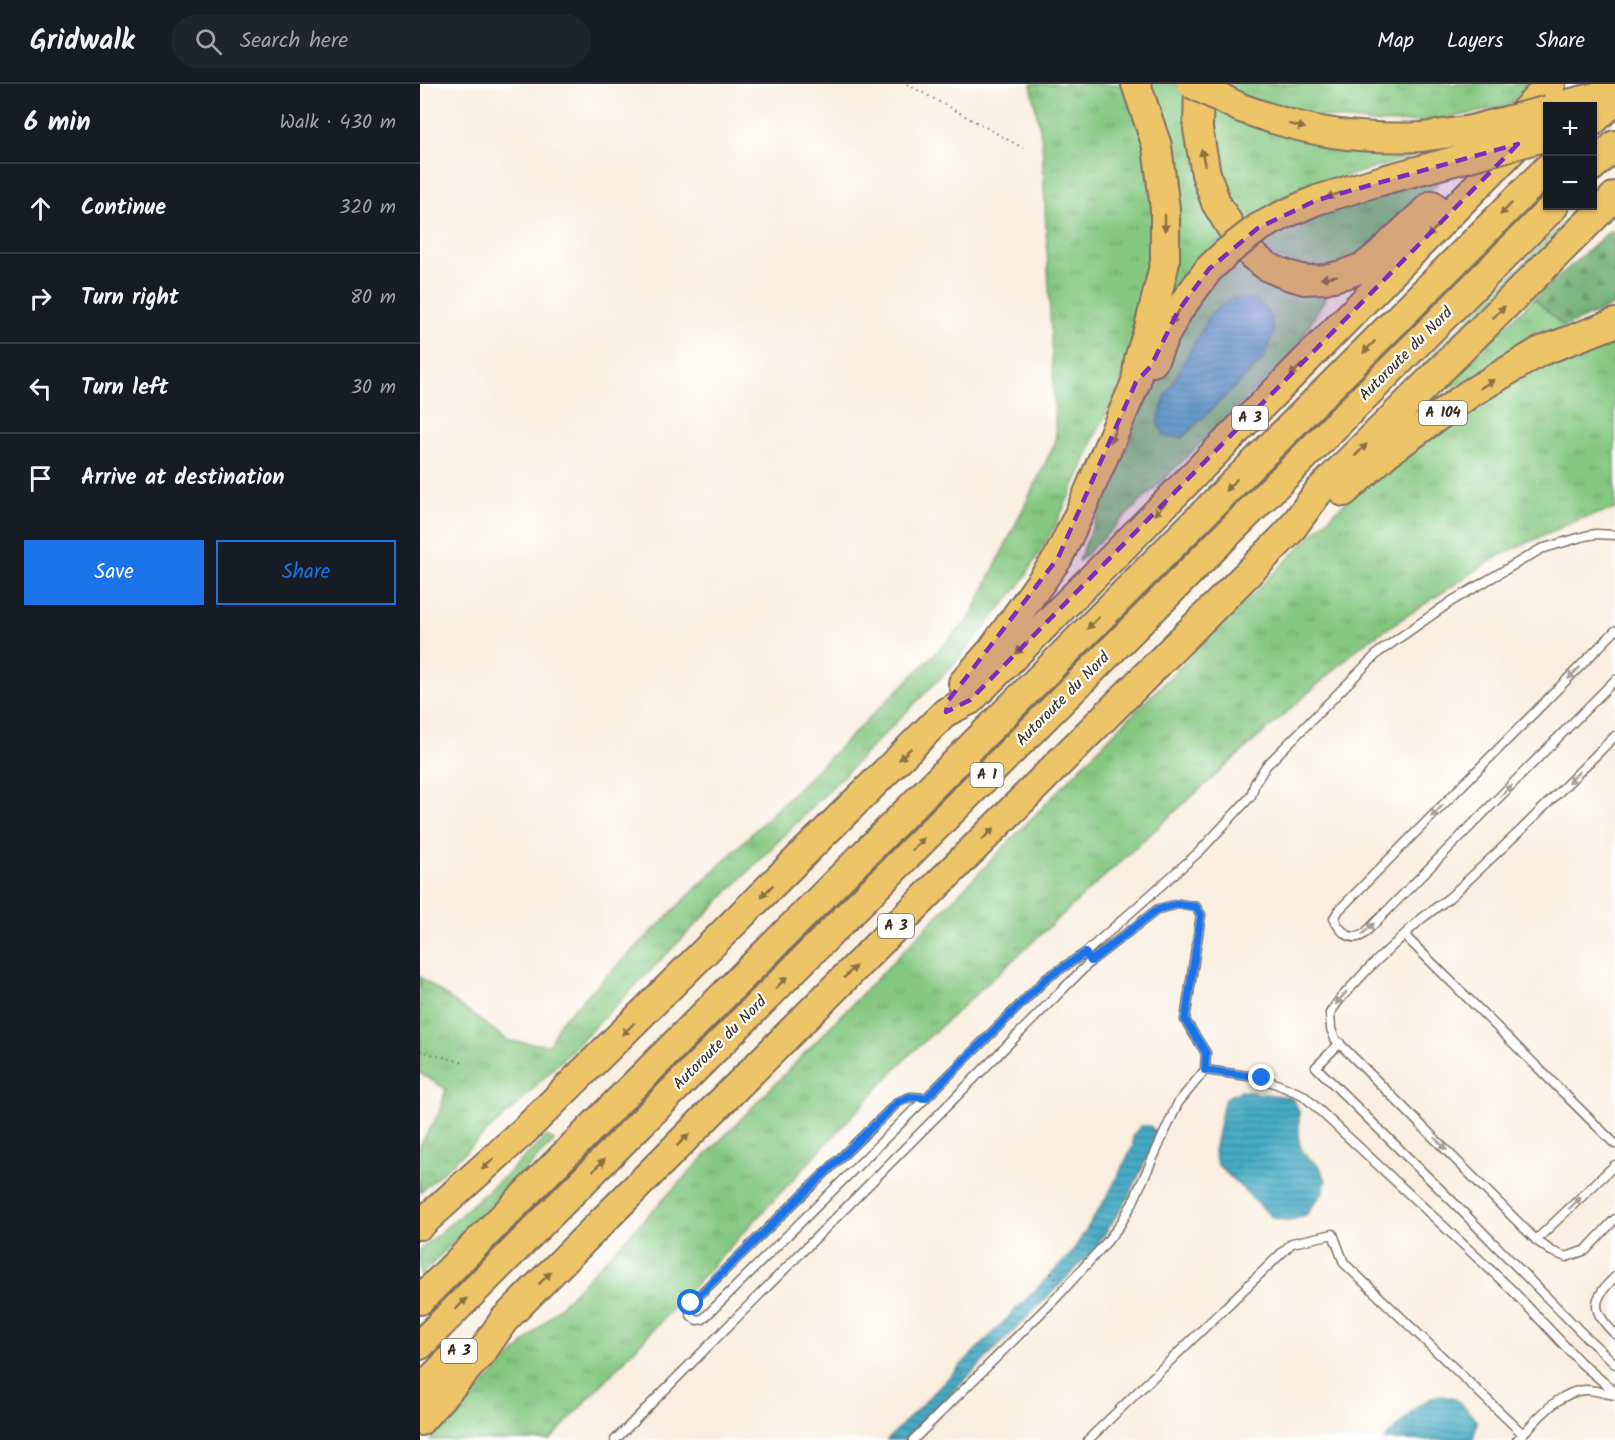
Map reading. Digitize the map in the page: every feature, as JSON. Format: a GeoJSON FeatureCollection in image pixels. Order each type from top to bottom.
{"type":"FeatureCollection","features":[{"type":"Feature","properties":{"kind":"highway"},"geometry":{"type":"LineString","coordinates":[[946,712],[948,701],[992,650],[1058,558],[1136,382],[1139,359],[1149,328],[1164,262],[1165,209],[1157,146],[1136,84]]}},
{"type":"Feature","properties":{"kind":"highway"},"geometry":{"type":"LineString","coordinates":[[1192,84],[1241,108],[1290,125],[1330,133],[1381,138],[1422,137],[1543,113]]}},
{"type":"Feature","properties":{"kind":"highway"},"geometry":{"type":"LineString","coordinates":[[1199,84],[1198,129],[1206,174],[1216,203],[1253,256],[1268,267],[1305,280],[1325,279],[1345,274],[1364,267],[1382,253],[1551,84]]}},
{"type":"Feature","properties":{"kind":"highway"},"geometry":{"type":"LineString","coordinates":[[1560,102],[1578,84]]}},
{"type":"Feature","properties":{"kind":"highway"},"geometry":{"type":"LineString","coordinates":[[1576,102],[1615,92]]}},
{"type":"Feature","properties":{"kind":"highway"},"geometry":{"type":"LineString","coordinates":[[1597,119],[1615,100]]}},
{"type":"Feature","properties":{"kind":"highway","name":"A 3"},"geometry":{"type":"LineString","coordinates":[[420,1224],[524,1131],[946,712],[970,700],[1122,548],[1543,117]]}},
{"type":"Feature","properties":{"kind":"highway"},"geometry":{"type":"LineString","coordinates":[[1597,122],[1615,118]]}},
{"type":"Feature","properties":{"kind":"highway"},"geometry":{"type":"LineString","coordinates":[[1136,382],[1151,366],[1178,312],[1209,269],[1258,228],[1317,200],[1543,137]]}},
{"type":"Feature","properties":{"kind":"highway"},"geometry":{"type":"LineString","coordinates":[[1597,163],[1615,145]]}},
{"type":"Feature","properties":{"kind":"highway","name":"Autoroute du Nord"},"geometry":{"type":"LineString","coordinates":[[420,1300],[1543,173]]}},
{"type":"Feature","properties":{"kind":"highway","name":"A 3"},"geometry":{"type":"LineString","coordinates":[[420,1391],[470,1339],[504,1320],[1289,532],[1320,491],[1615,196]]}},
{"type":"Feature","properties":{"kind":"highway","name":"Autoroute du Nord"},"geometry":{"type":"LineString","coordinates":[[420,1345],[1550,210]]}},
{"type":"Feature","properties":{"kind":"highway","name":"A 104"},"geometry":{"type":"LineString","coordinates":[[1289,532],[1332,503],[1387,453],[1469,394],[1539,352],[1615,323]]}},
{"type":"Feature","properties":{"kind":"highway"},"geometry":{"type":"LineString","coordinates":[[420,1421],[482,1352],[504,1320]]}},
{"type":"Feature","properties":{"kind":"lane"},"geometry":{"type":"LineString","coordinates":[[926,1098],[910,1097],[898,1102],[691,1303],[689,1312],[692,1317],[697,1320],[703,1319],[926,1098],[1047,978],[1085,953],[1200,851],[1251,796],[1255,783],[1266,766],[1379,652],[1452,601],[1541,549],[1585,536],[1615,535]]}},
{"type":"Feature","properties":{"kind":"lane"},"geometry":{"type":"LineString","coordinates":[[1615,631],[1339,910],[1334,918],[1338,926],[1352,938],[1365,933],[1615,680]]}},
{"type":"Feature","properties":{"kind":"lane"},"geometry":{"type":"LineString","coordinates":[[1615,736],[1465,884],[1421,919],[1361,976],[1330,1013],[1331,1029],[1335,1039],[1536,1240],[1551,1251],[1566,1257],[1586,1250],[1615,1219]]}},
{"type":"Feature","properties":{"kind":"lane"},"geometry":{"type":"LineString","coordinates":[[615,1440],[1091,961],[1158,909],[1179,904],[1196,907],[1201,915],[1185,1020],[1206,1053],[1205,1070],[1178,1103],[1131,1204],[1120,1225],[1109,1239],[1057,1297],[913,1440]]}},
{"type":"Feature","properties":{"kind":"lane"},"geometry":{"type":"LineString","coordinates":[[1404,935],[1615,1144]]}},
{"type":"Feature","properties":{"kind":"lane"},"geometry":{"type":"LineString","coordinates":[[1085,953],[1091,961]]}},
{"type":"Feature","properties":{"kind":"lane"},"geometry":{"type":"LineString","coordinates":[[1340,1043],[1316,1067],[1615,1364]]}},
{"type":"Feature","properties":{"kind":"lane"},"geometry":{"type":"LineString","coordinates":[[1205,1070],[1262,1078],[1304,1095],[1512,1290],[1581,1363],[1615,1394]]}},
{"type":"Feature","properties":{"kind":"lane"},"geometry":{"type":"LineString","coordinates":[[1536,1240],[1615,1165]]}},
{"type":"Feature","properties":{"kind":"lane"},"geometry":{"type":"LineString","coordinates":[[1088,1440],[1292,1243],[1333,1234],[1344,1263],[1520,1437],[1561,1398],[1574,1391],[1588,1390],[1615,1394]]}},
{"type":"Feature","properties":{"kind":"lane"},"geometry":{"type":"LineString","coordinates":[[1615,1277],[1602,1289],[1597,1300],[1597,1308],[1603,1322],[1615,1334]]}},
{"type":"Feature","properties":{"kind":"path"},"geometry":{"type":"LineString","coordinates":[[907,84],[1023,148]]}},
{"type":"Feature","properties":{"kind":"path"},"geometry":{"type":"LineString","coordinates":[[420,1051],[465,1063]]}},
{"type":"Feature","properties":{"kind":"path"},"geometry":{"type":"LineString","coordinates":[[1051,1273],[1062,1283]]}},
{"type":"Feature","properties":{"kind":"path"},"geometry":{"type":"LineString","coordinates":[[957,1368],[967,1379]]}},
{"type":"Feature","properties":{"kind":"highlighted area"},"geometry":{"type":"Polygon","coordinates":[[[1518,144],[970,700],[946,712],[948,701],[1058,558],[1136,382],[1151,366],[1178,311],[1209,269],[1258,228],[1317,200],[1518,144]]]}},
{"type":"Feature","properties":{"kind":"green space"},"geometry":{"type":"Polygon","coordinates":[[[1031,84],[1122,84],[1143,132],[1157,219],[1142,325],[1117,393],[1054,528],[1020,585],[955,663],[517,1105],[420,1192],[420,1145],[440,1112],[446,1089],[420,1073],[420,977],[509,1041],[549,1045],[560,1022],[969,620],[1056,441],[1042,140],[1031,84]]]}},
{"type":"Feature","properties":{"kind":"green space"},"geometry":{"type":"Polygon","coordinates":[[[1141,84],[1177,84],[1190,93],[1226,239],[1171,300],[1141,84]]]}},
{"type":"Feature","properties":{"kind":"green space"},"geometry":{"type":"Polygon","coordinates":[[[1214,84],[1529,84],[1507,107],[1426,122],[1374,123],[1274,111],[1214,84]]]}},
{"type":"Feature","properties":{"kind":"green space"},"geometry":{"type":"Polygon","coordinates":[[[1209,104],[1410,146],[1412,157],[1337,179],[1281,201],[1243,224],[1229,201],[1219,174],[1209,104]]]}},
{"type":"Feature","properties":{"kind":"green space"},"geometry":{"type":"Polygon","coordinates":[[[1436,179],[1438,183],[1379,243],[1345,262],[1323,267],[1302,265],[1278,259],[1256,244],[1265,235],[1357,196],[1360,203],[1436,179]]]}},
{"type":"Feature","properties":{"kind":"green space"},"geometry":{"type":"Polygon","coordinates":[[[1576,210],[1588,210],[1423,374],[1417,371],[1576,210]]]}},
{"type":"Feature","properties":{"kind":"green space"},"geometry":{"type":"Polygon","coordinates":[[[1611,230],[1615,233],[1615,305],[1564,327],[1534,298],[1611,230]]]}},
{"type":"Feature","properties":{"kind":"green space"},"geometry":{"type":"Polygon","coordinates":[[[1241,255],[1333,285],[1291,356],[1078,562],[1172,339],[1191,307],[1241,255]]]}},
{"type":"Feature","properties":{"kind":"green space"},"geometry":{"type":"Polygon","coordinates":[[[1534,298],[1564,327],[1458,385],[1441,390],[1534,298]]]}},
{"type":"Feature","properties":{"kind":"green space"},"geometry":{"type":"Polygon","coordinates":[[[1615,334],[1615,509],[1580,519],[1500,555],[1363,644],[1179,808],[907,1057],[550,1440],[431,1440],[1114,733],[1339,508],[1413,441],[1556,357],[1615,334]]]}},
{"type":"Feature","properties":{"kind":"green space"},"geometry":{"type":"Polygon","coordinates":[[[547,1136],[554,1141],[420,1276],[420,1250],[547,1136]]]}},
{"type":"Feature","properties":{"kind":"water"},"geometry":{"type":"Polygon","coordinates":[[[1233,298],[1255,300],[1268,312],[1274,331],[1264,359],[1182,438],[1166,437],[1157,423],[1167,393],[1211,313],[1233,298]]]}},
{"type":"Feature","properties":{"kind":"water"},"geometry":{"type":"Polygon","coordinates":[[[1241,1091],[1289,1097],[1295,1102],[1299,1112],[1299,1142],[1303,1153],[1320,1167],[1326,1180],[1323,1192],[1306,1215],[1289,1221],[1273,1218],[1217,1164],[1214,1152],[1224,1101],[1241,1091]]]}},
{"type":"Feature","properties":{"kind":"water"},"geometry":{"type":"Polygon","coordinates":[[[1141,1126],[1150,1126],[1158,1135],[1128,1198],[1094,1250],[905,1440],[887,1440],[1071,1254],[1108,1195],[1133,1146],[1133,1135],[1141,1126]]]}},
{"type":"Feature","properties":{"kind":"water"},"geometry":{"type":"Polygon","coordinates":[[[1435,1396],[1455,1399],[1468,1411],[1477,1422],[1473,1440],[1384,1440],[1419,1405],[1435,1396]]]}},
{"type":"Feature","properties":{"kind":"route"},"geometry":{"type":"LineString","coordinates":[[691,1303],[898,1102],[910,1097],[926,1098],[1047,978],[1085,953],[1091,961],[1158,909],[1179,904],[1196,907],[1201,915],[1185,1020],[1206,1053],[1205,1070],[1262,1078]]}}]}
